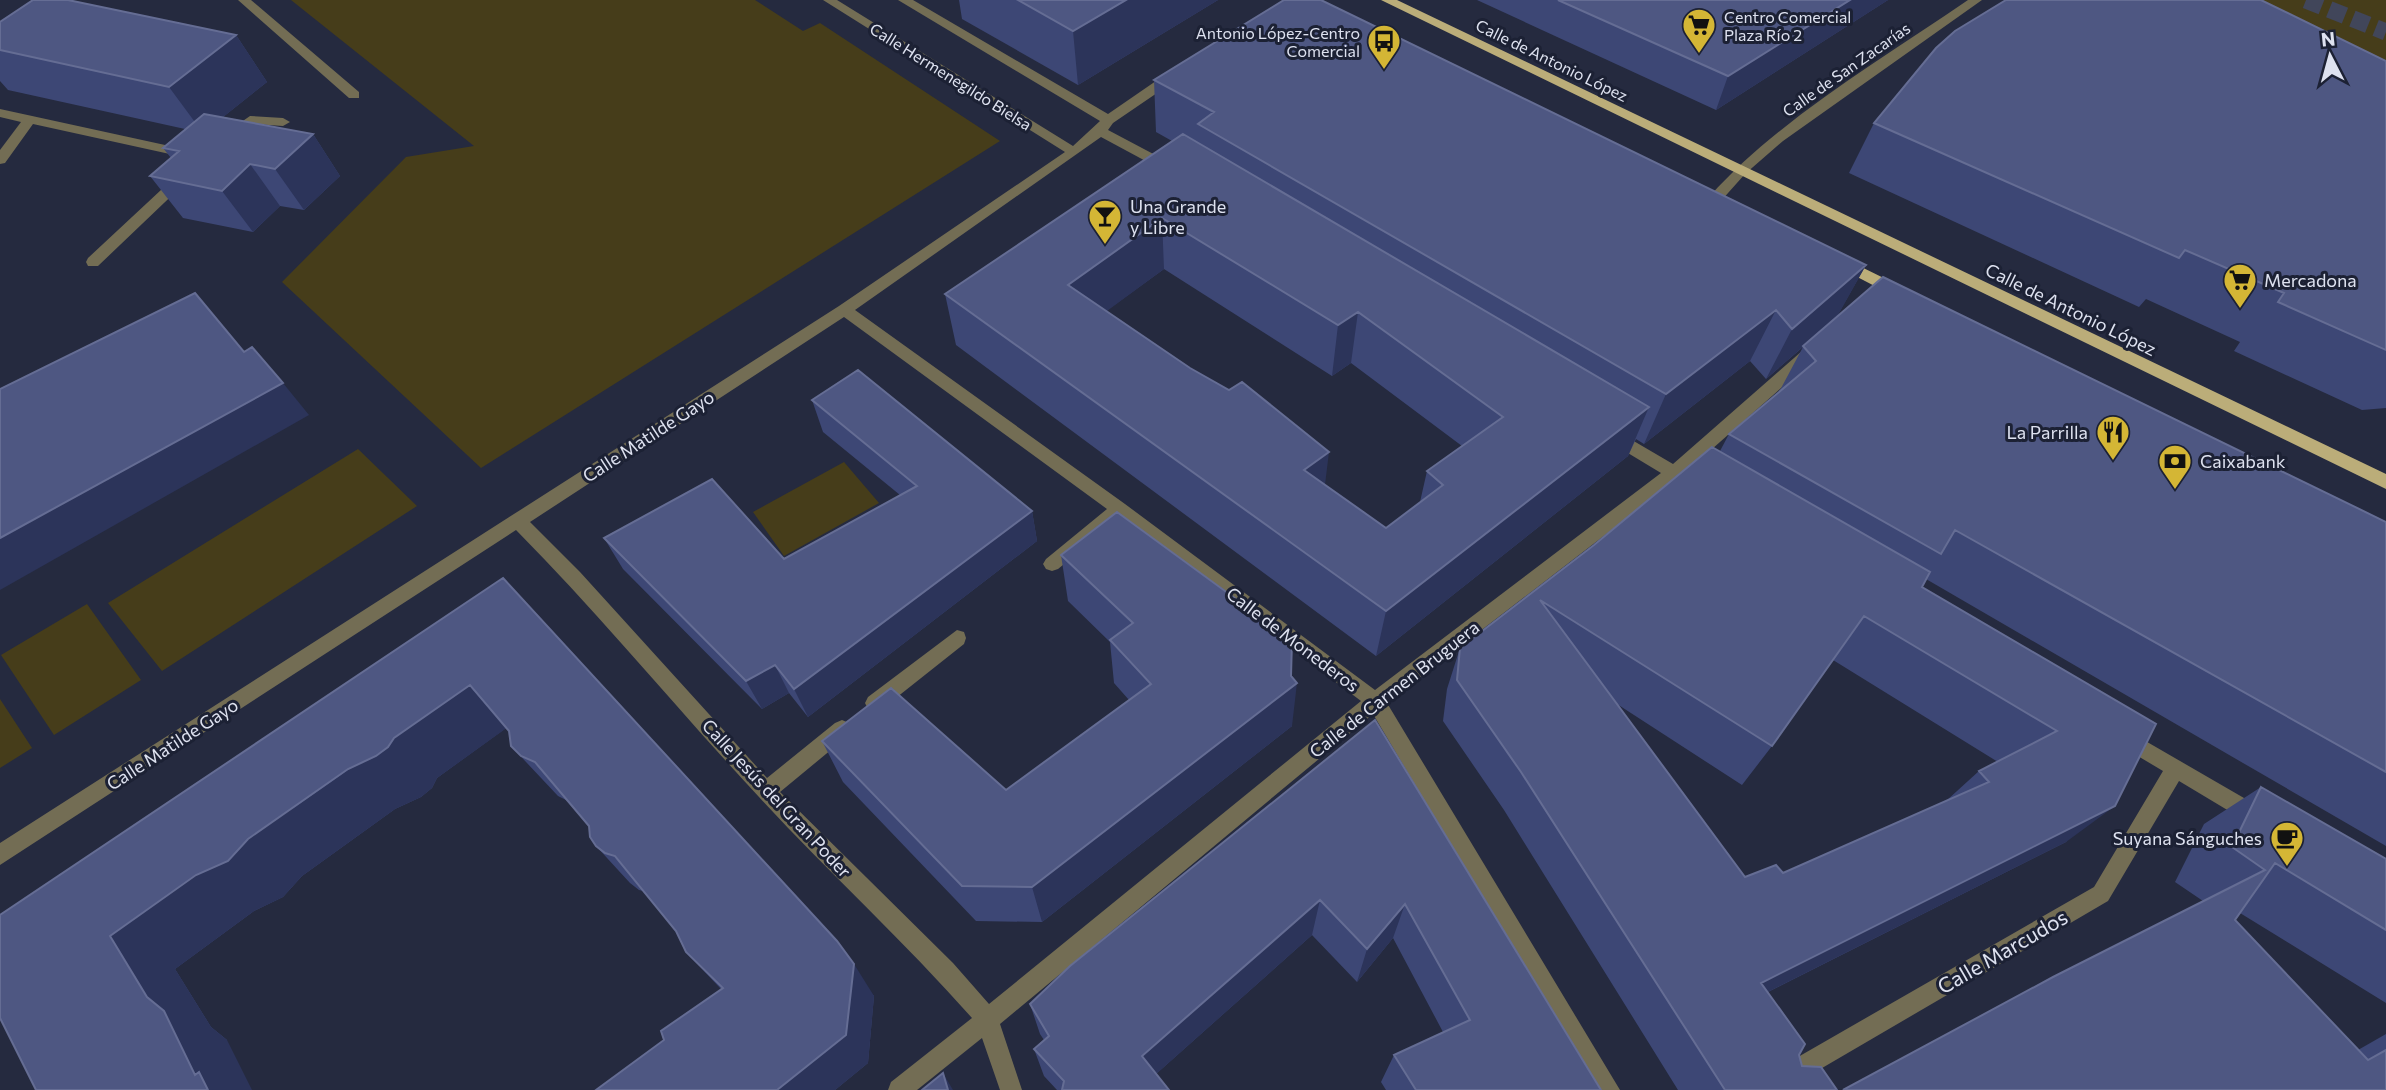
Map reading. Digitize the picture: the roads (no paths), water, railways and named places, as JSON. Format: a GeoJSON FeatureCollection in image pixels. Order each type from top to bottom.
{"type":"FeatureCollection","features":[{"type":"Feature","properties":{"kind":"main road","name":"Calle de Antonio López"},"geometry":{"type":"LineString","coordinates":[[1388,0],[2386,481]]}},
{"type":"Feature","properties":{"kind":"main road"},"geometry":{"type":"LineString","coordinates":[[1825,255],[1912,297]]}},
{"type":"Feature","properties":{"kind":"street"},"geometry":{"type":"LineString","coordinates":[[244,0],[354,95]]}},
{"type":"Feature","properties":{"kind":"street","name":"Calle Hermenegildo Bielsa"},"geometry":{"type":"LineString","coordinates":[[829,0],[1074,152]]}},
{"type":"Feature","properties":{"kind":"street"},"geometry":{"type":"LineString","coordinates":[[904,0],[1181,175]]}},
{"type":"Feature","properties":{"kind":"street","name":"Calle de San Zacarías"},"geometry":{"type":"LineString","coordinates":[[1740,171],[1778,138],[1976,0]]}},
{"type":"Feature","properties":{"kind":"street","name":"Calle Matilde Gayo"},"geometry":{"type":"LineString","coordinates":[[0,855],[844,310],[1074,152],[1104,126],[1185,67]]}},
{"type":"Feature","properties":{"kind":"street"},"geometry":{"type":"LineString","coordinates":[[0,113],[204,158],[93,262]]}},
{"type":"Feature","properties":{"kind":"street"},"geometry":{"type":"LineString","coordinates":[[0,160],[29,120]]}},
{"type":"Feature","properties":{"kind":"street"},"geometry":{"type":"LineString","coordinates":[[214,150],[250,120],[283,122]]}},
{"type":"Feature","properties":{"kind":"street"},"geometry":{"type":"LineString","coordinates":[[1716,199],[1740,171]]}},
{"type":"Feature","properties":{"kind":"street"},"geometry":{"type":"LineString","coordinates":[[1870,300],[1887,285]]}},
{"type":"Feature","properties":{"kind":"street","name":"Calle de Monederos"},"geometry":{"type":"LineString","coordinates":[[844,310],[1119,509],[1375,701],[1609,1090]]}},
{"type":"Feature","properties":{"kind":"street","name":"Calle de Carmen Bruguera"},"geometry":{"type":"LineString","coordinates":[[899,1090],[1375,701],[1674,473],[1820,345]]}},
{"type":"Feature","properties":{"kind":"street"},"geometry":{"type":"LineString","coordinates":[[1602,430],[1709,494]]}},
{"type":"Feature","properties":{"kind":"street"},"geometry":{"type":"LineString","coordinates":[[1052,564],[1119,509]]}},
{"type":"Feature","properties":{"kind":"street","name":"Calle Jesús del Gran Poder"},"geometry":{"type":"LineString","coordinates":[[518,521],[574,577],[766,791],[945,971],[987,1019],[1011,1090]]}},
{"type":"Feature","properties":{"kind":"street"},"geometry":{"type":"LineString","coordinates":[[766,791],[957,638]]}},
{"type":"Feature","properties":{"kind":"street"},"geometry":{"type":"LineString","coordinates":[[2104,726],[2269,824]]}},
{"type":"Feature","properties":{"kind":"street","name":"Calle Marcudos"},"geometry":{"type":"LineString","coordinates":[[1776,1082],[2101,894],[2176,768]]}},
{"type":"Feature","properties":{"kind":"tunnel"},"geometry":{"type":"LineString","coordinates":[[2306,0],[2386,32]]}},
{"type":"Feature","properties":{"kind":"place","name":"Centro Comercial Plaza Río 2"},"geometry":{"type":"Point","coordinates":[1699,55]}},
{"type":"Feature","properties":{"kind":"place","name":"Antonio López-Centro Comercial"},"geometry":{"type":"Point","coordinates":[1384,71]}},
{"type":"Feature","properties":{"kind":"place","name":"Una Grande y Libre"},"geometry":{"type":"Point","coordinates":[1105,246]}},
{"type":"Feature","properties":{"kind":"place","name":"Mercadona"},"geometry":{"type":"Point","coordinates":[2240,310]}},
{"type":"Feature","properties":{"kind":"place","name":"La Parrilla"},"geometry":{"type":"Point","coordinates":[2113,462]}},
{"type":"Feature","properties":{"kind":"place","name":"Caixabank"},"geometry":{"type":"Point","coordinates":[2175,491]}},
{"type":"Feature","properties":{"kind":"place","name":"Suyana Sánguches"},"geometry":{"type":"Point","coordinates":[2287,868]}}]}
